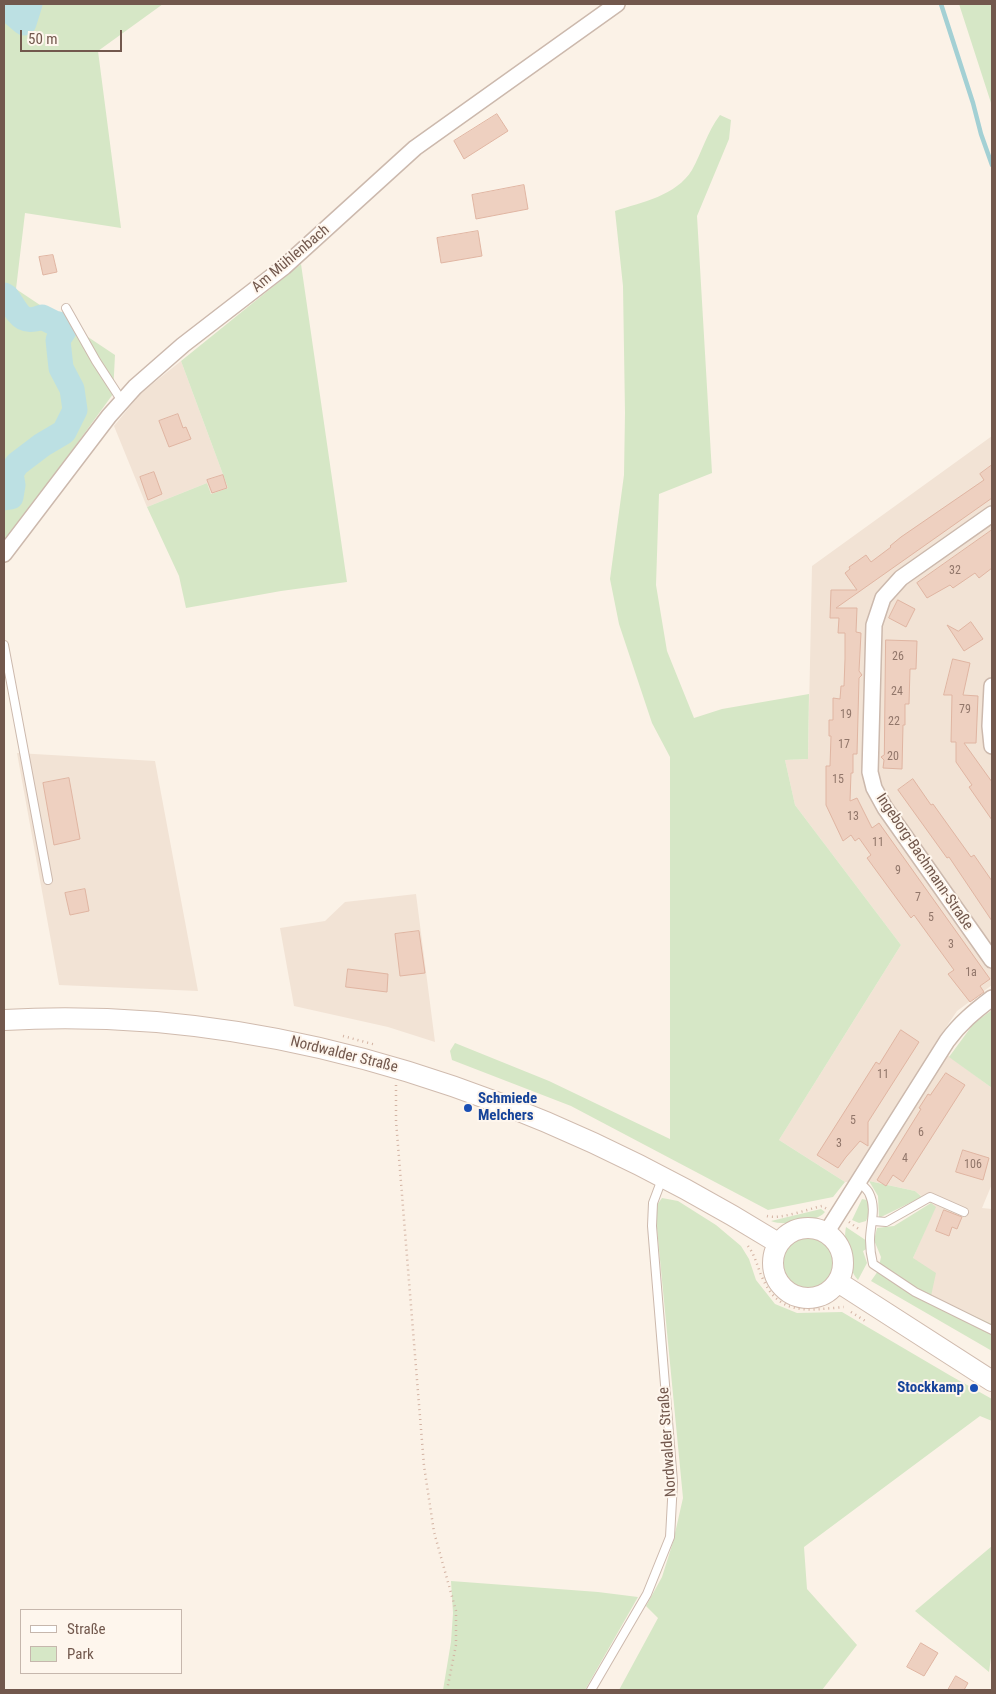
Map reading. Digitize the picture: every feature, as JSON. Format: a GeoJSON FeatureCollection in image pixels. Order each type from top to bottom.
{"type":"FeatureCollection","features":[{"type":"Feature","properties":{"kind":"main road","name":"Nordwalder Straße"},"geometry":{"type":"LineString","coordinates":[[4,1020],[78,1019],[185,1026],[296,1042],[396,1067],[451,1084],[528,1113],[663,1177],[710,1202],[778,1243]]}},
{"type":"Feature","properties":{"kind":"main road"},"geometry":{"type":"LineString","coordinates":[[805,1227],[816,1228],[826,1233],[835,1240],[841,1249],[842,1271],[838,1282],[821,1296],[810,1298],[798,1297],[788,1293],[774,1276],[773,1253],[778,1243],[785,1235],[805,1227]]}},
{"type":"Feature","properties":{"kind":"main road"},"geometry":{"type":"LineString","coordinates":[[838,1282],[992,1381]]}},
{"type":"Feature","properties":{"kind":"street","name":"Am Mühlenbach"},"geometry":{"type":"LineString","coordinates":[[4,554],[109,416],[135,387],[183,345],[284,267],[416,148],[617,4]]}},
{"type":"Feature","properties":{"kind":"street","name":"Ingeborg-Bachmann-Straße"},"geometry":{"type":"LineString","coordinates":[[992,514],[901,578],[883,598],[874,624],[870,772],[874,788],[885,808],[992,960]]}},
{"type":"Feature","properties":{"kind":"street"},"geometry":{"type":"LineString","coordinates":[[992,686],[990,726],[992,746]]}},
{"type":"Feature","properties":{"kind":"street"},"geometry":{"type":"LineString","coordinates":[[826,1233],[947,1041],[969,1015],[992,998]]}},
{"type":"Feature","properties":{"kind":"lane"},"geometry":{"type":"LineString","coordinates":[[66,308],[96,361],[122,401]]}},
{"type":"Feature","properties":{"kind":"lane"},"geometry":{"type":"LineString","coordinates":[[4,645],[48,880]]}},
{"type":"Feature","properties":{"kind":"lane","name":"Nordwalder Straße"},"geometry":{"type":"LineString","coordinates":[[591,1690],[647,1594],[670,1537],[673,1482],[652,1217],[653,1203],[663,1177]]}},
{"type":"Feature","properties":{"kind":"lane"},"geometry":{"type":"LineString","coordinates":[[859,1182],[869,1192],[872,1202],[874,1221],[870,1238],[873,1264],[915,1292],[992,1330]]}},
{"type":"Feature","properties":{"kind":"lane"},"geometry":{"type":"LineString","coordinates":[[874,1221],[886,1222],[930,1196],[964,1212]]}},
{"type":"Feature","properties":{"kind":"path"},"geometry":{"type":"LineString","coordinates":[[396,1067],[396,1121],[424,1466],[434,1532],[456,1611],[456,1645],[447,1690]]}},
{"type":"Feature","properties":{"kind":"path"},"geometry":{"type":"LineString","coordinates":[[744,1242],[749,1246],[768,1290],[776,1299],[791,1307],[804,1310],[844,1307]]}},
{"type":"Feature","properties":{"kind":"shaded area"},"geometry":{"type":"Polygon","coordinates":[[[181,361],[228,488],[211,494],[207,483],[147,507],[114,426],[141,393],[181,361]]]}},
{"type":"Feature","properties":{"kind":"shaded area"},"geometry":{"type":"Polygon","coordinates":[[[992,436],[992,985],[957,1011],[934,1045],[992,1088],[992,1184],[982,1208],[992,1209],[992,1324],[931,1296],[913,1258],[935,1207],[915,1191],[869,1181],[845,1182],[779,1140],[901,945],[795,805],[785,760],[808,759],[812,566],[992,436]]]}},
{"type":"Feature","properties":{"kind":"shaded area"},"geometry":{"type":"Polygon","coordinates":[[[17,753],[155,761],[198,991],[59,985],[17,753]]]}},
{"type":"Feature","properties":{"kind":"shaded area"},"geometry":{"type":"Polygon","coordinates":[[[416,894],[435,1042],[388,1027],[294,1006],[280,928],[325,921],[345,902],[416,894]]]}},
{"type":"Feature","properties":{"kind":"green space"},"geometry":{"type":"Polygon","coordinates":[[[4,4],[163,4],[98,51],[121,228],[25,213],[16,289],[115,355],[113,394],[4,544],[4,4]]]}},
{"type":"Feature","properties":{"kind":"green space"},"geometry":{"type":"Polygon","coordinates":[[[959,4],[992,4],[992,106],[959,4]]]}},
{"type":"Feature","properties":{"kind":"green space"},"geometry":{"type":"Polygon","coordinates":[[[720,115],[731,120],[729,139],[697,216],[712,473],[659,494],[656,585],[667,651],[694,718],[722,709],[809,694],[808,759],[785,760],[795,805],[901,945],[779,1140],[845,1182],[833,1197],[768,1210],[571,1106],[452,1060],[450,1051],[455,1043],[549,1081],[670,1139],[670,757],[652,723],[619,624],[610,579],[624,475],[625,413],[623,286],[615,211],[658,197],[685,179],[692,170],[720,115]]]}},
{"type":"Feature","properties":{"kind":"green space"},"geometry":{"type":"Polygon","coordinates":[[[301,264],[347,582],[281,591],[186,608],[179,576],[147,507],[207,483],[211,494],[228,488],[181,361],[301,264]]]}},
{"type":"Feature","properties":{"kind":"green space"},"geometry":{"type":"Polygon","coordinates":[[[992,1010],[992,1088],[949,1057],[974,1023],[992,1010]]]}},
{"type":"Feature","properties":{"kind":"green space"},"geometry":{"type":"Polygon","coordinates":[[[869,1181],[915,1191],[922,1197],[879,1218],[878,1196],[869,1181]]]}},
{"type":"Feature","properties":{"kind":"green space"},"geometry":{"type":"Polygon","coordinates":[[[662,1198],[678,1201],[716,1225],[741,1246],[749,1259],[756,1280],[775,1304],[797,1313],[842,1312],[992,1399],[992,1421],[980,1416],[804,1547],[807,1589],[857,1645],[822,1690],[619,1690],[658,1618],[646,1606],[662,1577],[673,1542],[683,1498],[656,1218],[657,1205],[662,1198]]]}},
{"type":"Feature","properties":{"kind":"green space"},"geometry":{"type":"Polygon","coordinates":[[[862,1199],[867,1200],[871,1210],[866,1221],[859,1223],[852,1220],[862,1199]]]}},
{"type":"Feature","properties":{"kind":"green space"},"geometry":{"type":"Polygon","coordinates":[[[931,1203],[936,1207],[913,1258],[936,1273],[931,1296],[992,1324],[992,1351],[871,1281],[878,1271],[881,1257],[874,1240],[877,1228],[894,1226],[931,1203]]]}},
{"type":"Feature","properties":{"kind":"green space"},"geometry":{"type":"Polygon","coordinates":[[[821,1209],[825,1212],[807,1221],[783,1223],[771,1221],[821,1209]]]}},
{"type":"Feature","properties":{"kind":"green space"},"geometry":{"type":"Polygon","coordinates":[[[846,1227],[867,1241],[868,1248],[863,1251],[867,1263],[858,1280],[854,1275],[847,1255],[846,1227]]]}},
{"type":"Feature","properties":{"kind":"green space"},"geometry":{"type":"Polygon","coordinates":[[[808,1236],[818,1238],[827,1244],[833,1253],[835,1263],[833,1273],[827,1282],[818,1288],[808,1290],[798,1288],[789,1282],[783,1273],[781,1263],[783,1253],[789,1244],[798,1238],[808,1236]]]}},
{"type":"Feature","properties":{"kind":"green space"},"geometry":{"type":"Polygon","coordinates":[[[992,1546],[992,1650],[989,1672],[915,1611],[992,1546]]]}},
{"type":"Feature","properties":{"kind":"green space"},"geometry":{"type":"Polygon","coordinates":[[[451,1581],[598,1592],[638,1597],[585,1690],[443,1690],[451,1642],[453,1613],[451,1581]]]}},
{"type":"Feature","properties":{"kind":"building"},"geometry":{"type":"Polygon","coordinates":[[[497,114],[508,131],[464,159],[454,141],[497,114]]]}},
{"type":"Feature","properties":{"kind":"building"},"geometry":{"type":"Polygon","coordinates":[[[524,185],[528,209],[476,219],[472,195],[524,185]]]}},
{"type":"Feature","properties":{"kind":"building"},"geometry":{"type":"Polygon","coordinates":[[[478,231],[482,256],[441,263],[437,238],[478,231]]]}},
{"type":"Feature","properties":{"kind":"building"},"geometry":{"type":"Polygon","coordinates":[[[53,255],[57,272],[43,275],[39,257],[53,255]]]}},
{"type":"Feature","properties":{"kind":"building"},"geometry":{"type":"Polygon","coordinates":[[[178,414],[183,428],[186,427],[191,439],[169,447],[159,421],[178,414]]]}},
{"type":"Feature","properties":{"kind":"building"},"geometry":{"type":"Polygon","coordinates":[[[992,465],[992,498],[836,608],[857,608],[856,632],[861,633],[859,671],[862,675],[859,678],[857,754],[853,754],[850,801],[857,798],[872,828],[879,823],[990,979],[980,986],[984,992],[970,1002],[948,974],[954,970],[914,915],[911,918],[867,858],[871,855],[859,838],[855,841],[851,835],[843,841],[826,805],[826,766],[830,766],[831,736],[829,736],[829,720],[833,720],[833,698],[840,699],[841,686],[844,686],[845,659],[845,633],[838,633],[839,618],[830,618],[831,590],[857,590],[845,573],[850,569],[849,567],[866,555],[871,562],[901,537],[984,480],[980,474],[992,465]]]}},
{"type":"Feature","properties":{"kind":"building"},"geometry":{"type":"Polygon","coordinates":[[[154,472],[162,494],[148,500],[140,477],[154,472]]]}},
{"type":"Feature","properties":{"kind":"building"},"geometry":{"type":"Polygon","coordinates":[[[223,475],[227,488],[212,493],[207,480],[223,475]]]}},
{"type":"Feature","properties":{"kind":"building"},"geometry":{"type":"Polygon","coordinates":[[[992,530],[992,568],[979,578],[975,573],[953,588],[950,585],[927,598],[917,583],[992,530]]]}},
{"type":"Feature","properties":{"kind":"building"},"geometry":{"type":"Polygon","coordinates":[[[898,600],[915,609],[906,627],[889,618],[898,600]]]}},
{"type":"Feature","properties":{"kind":"building"},"geometry":{"type":"Polygon","coordinates":[[[971,622],[983,639],[964,651],[947,625],[958,631],[971,622]]]}},
{"type":"Feature","properties":{"kind":"building"},"geometry":{"type":"Polygon","coordinates":[[[886,640],[917,641],[916,669],[910,669],[909,704],[905,704],[902,769],[883,768],[884,760],[881,757],[884,755],[886,640]]]}},
{"type":"Feature","properties":{"kind":"building"},"geometry":{"type":"Polygon","coordinates":[[[953,659],[970,663],[963,695],[978,696],[976,743],[964,743],[992,782],[992,820],[969,787],[972,785],[956,762],[956,742],[951,742],[952,695],[944,695],[953,659]]]}},
{"type":"Feature","properties":{"kind":"building"},"geometry":{"type":"Polygon","coordinates":[[[69,778],[80,839],[54,845],[43,783],[69,778]]]}},
{"type":"Feature","properties":{"kind":"building"},"geometry":{"type":"Polygon","coordinates":[[[913,779],[971,857],[974,855],[992,881],[992,921],[949,857],[947,858],[898,790],[913,779]]]}},
{"type":"Feature","properties":{"kind":"building"},"geometry":{"type":"Polygon","coordinates":[[[85,889],[89,911],[70,915],[65,893],[85,889]]]}},
{"type":"Feature","properties":{"kind":"building"},"geometry":{"type":"Polygon","coordinates":[[[419,931],[425,973],[400,976],[395,934],[419,931]]]}},
{"type":"Feature","properties":{"kind":"building"},"geometry":{"type":"Polygon","coordinates":[[[348,969],[388,974],[387,992],[346,987],[348,969]]]}},
{"type":"Feature","properties":{"kind":"building"},"geometry":{"type":"Polygon","coordinates":[[[901,1030],[919,1042],[868,1122],[868,1146],[860,1141],[838,1168],[817,1155],[876,1062],[879,1064],[901,1030]]]}},
{"type":"Feature","properties":{"kind":"building"},"geometry":{"type":"Polygon","coordinates":[[[946,1073],[965,1085],[903,1182],[893,1175],[886,1186],[877,1180],[921,1109],[919,1108],[928,1094],[930,1095],[946,1073]]]}},
{"type":"Feature","properties":{"kind":"building"},"geometry":{"type":"Polygon","coordinates":[[[963,1150],[989,1158],[983,1180],[956,1172],[963,1150]]]}},
{"type":"Feature","properties":{"kind":"building"},"geometry":{"type":"Polygon","coordinates":[[[944,1210],[962,1217],[957,1229],[952,1227],[949,1236],[936,1231],[944,1210]]]}},
{"type":"Feature","properties":{"kind":"building"},"geometry":{"type":"Polygon","coordinates":[[[921,1643],[938,1653],[924,1676],[907,1667],[921,1643]]]}},
{"type":"Feature","properties":{"kind":"building"},"geometry":{"type":"Polygon","coordinates":[[[956,1676],[968,1683],[964,1690],[948,1690],[956,1676]]]}},
{"type":"Feature","properties":{"kind":"waterway"},"geometry":{"type":"LineString","coordinates":[[4,6],[24,23],[30,4]]}},
{"type":"Feature","properties":{"kind":"waterway"},"geometry":{"type":"LineString","coordinates":[[941,4],[992,165]]}},
{"type":"Feature","properties":{"kind":"waterway"},"geometry":{"type":"LineString","coordinates":[[4,295],[24,318],[29,320],[42,317],[54,323],[67,326],[58,340],[61,368],[72,389],[75,410],[64,432],[42,445],[17,464],[11,473],[13,485],[11,497],[4,498]]}},
{"type":"Feature","properties":{"kind":"place","name":"Schmiede Melchers"},"geometry":{"type":"Point","coordinates":[468,1108]}},
{"type":"Feature","properties":{"kind":"place","name":"Stockkamp"},"geometry":{"type":"Point","coordinates":[974,1388]}}]}
